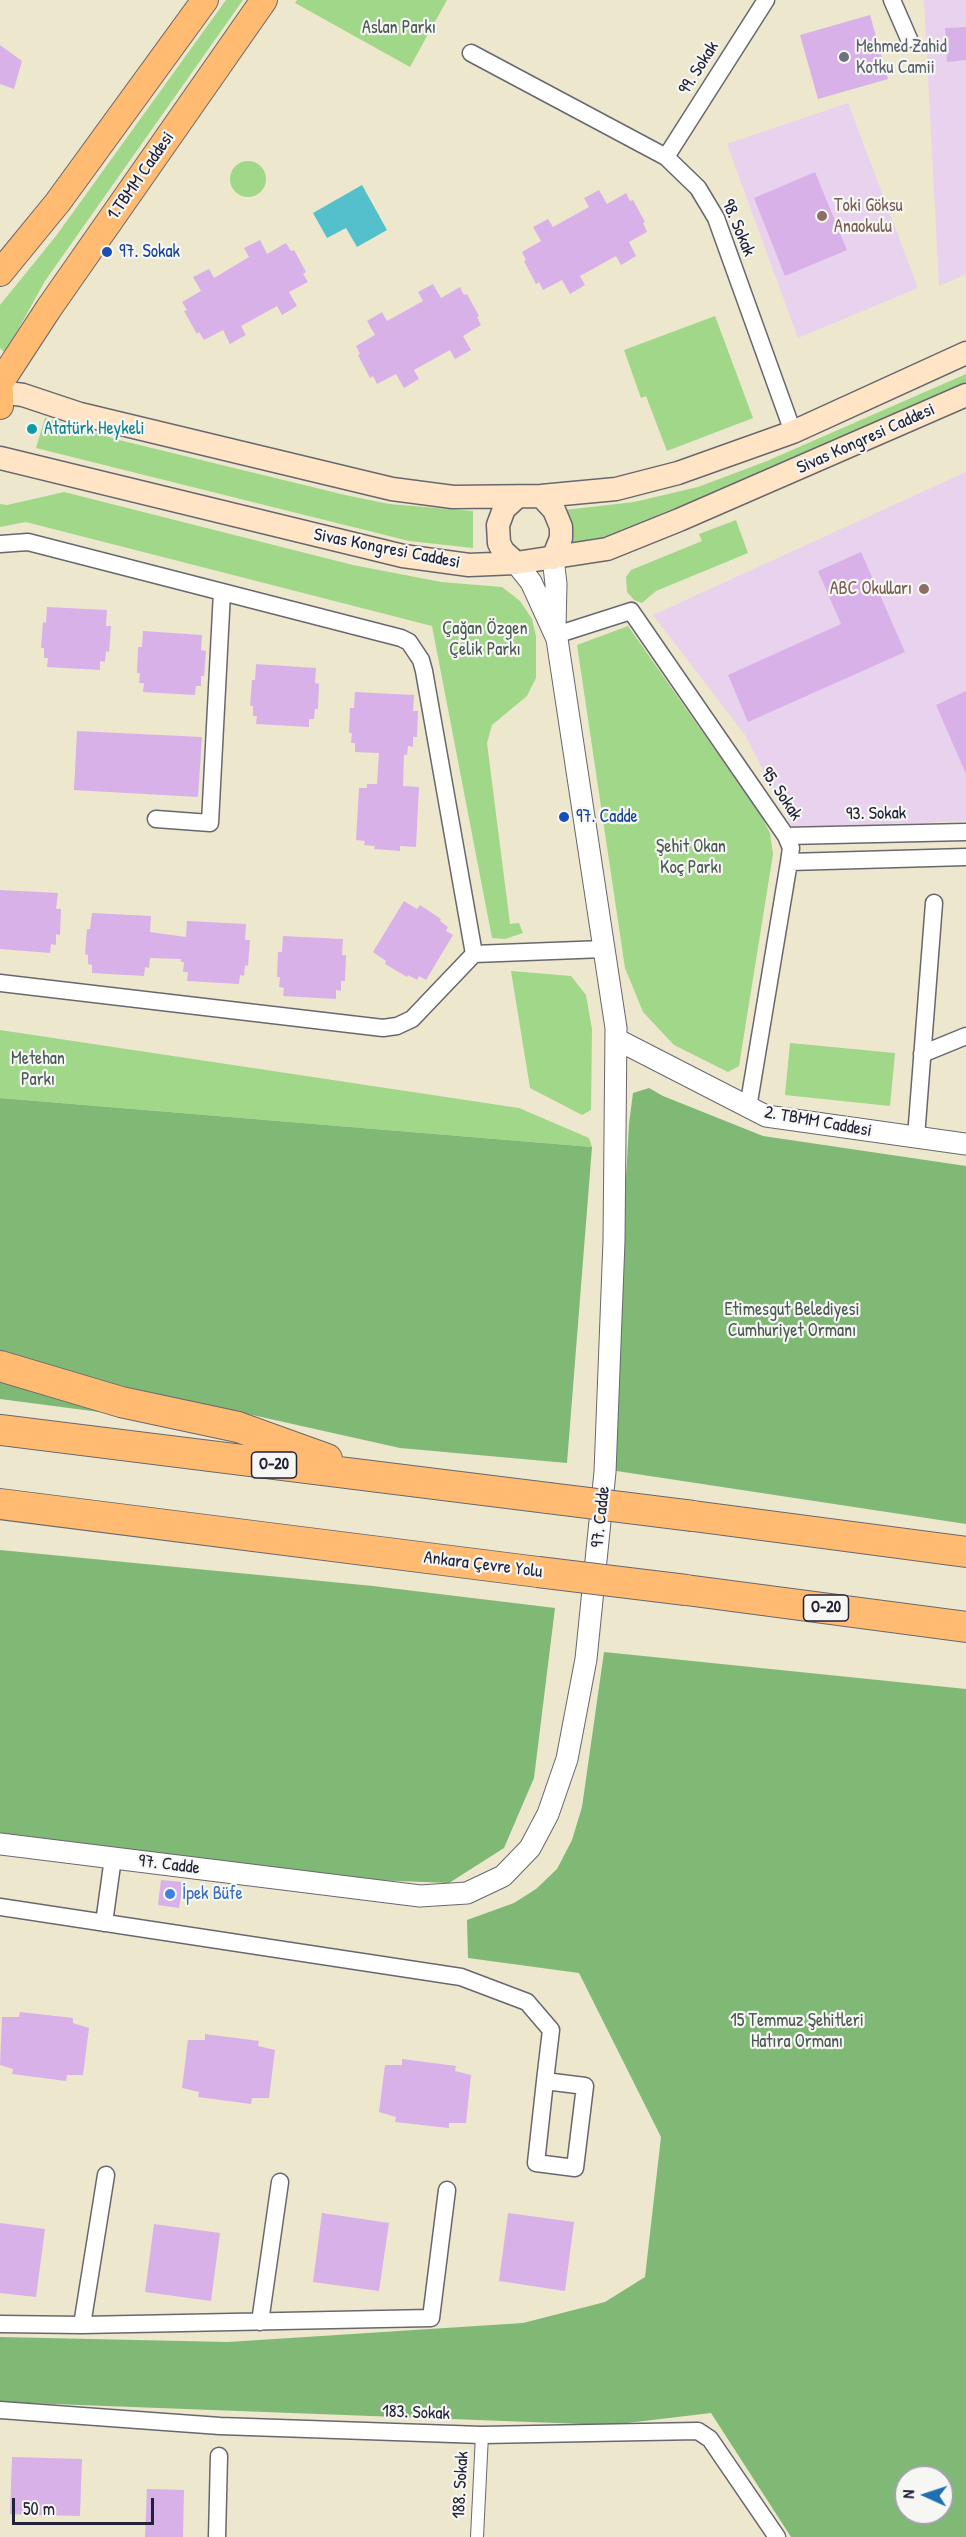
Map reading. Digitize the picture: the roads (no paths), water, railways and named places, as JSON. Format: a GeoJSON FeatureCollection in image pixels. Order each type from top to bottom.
{"type":"FeatureCollection","features":[{"type":"Feature","properties":{"kind":"highway"},"geometry":{"type":"LineString","coordinates":[[0,1366],[121,1402],[238,1427],[381,1479]]}},
{"type":"Feature","properties":{"kind":"highway","name":"O-20"},"geometry":{"type":"LineString","coordinates":[[0,1430],[966,1552]]}},
{"type":"Feature","properties":{"kind":"highway","name":"Ankara Çevre Yolu"},"geometry":{"type":"LineString","coordinates":[[0,1504],[966,1627]]}},
{"type":"Feature","properties":{"kind":"highway"},"geometry":{"type":"LineString","coordinates":[[0,1524],[90,1515]]}},
{"type":"Feature","properties":{"kind":"main road"},"geometry":{"type":"LineString","coordinates":[[0,273],[58,202],[205,0]]}},
{"type":"Feature","properties":{"kind":"main road","name":"1.TBMM Caddesi"},"geometry":{"type":"LineString","coordinates":[[0,383],[49,308],[264,0]]}},
{"type":"Feature","properties":{"kind":"main road","name":"Sivas Kongresi Caddesi"},"geometry":{"type":"LineString","coordinates":[[542,496],[633,486],[678,472],[793,432],[966,353]]}},
{"type":"Feature","properties":{"kind":"main road"},"geometry":{"type":"LineString","coordinates":[[0,406],[0,391],[23,395],[91,417],[392,489],[453,497],[542,496],[554,510],[561,527],[561,538],[553,558]]}},
{"type":"Feature","properties":{"kind":"main road","name":"Sivas Kongresi Caddesi"},"geometry":{"type":"LineString","coordinates":[[0,458],[403,556],[469,565],[516,563],[607,549],[966,395]]}},
{"type":"Feature","properties":{"kind":"main road"},"geometry":{"type":"LineString","coordinates":[[516,563],[503,551],[499,543],[498,525],[504,509],[517,497]]}},
{"type":"Feature","properties":{"kind":"street","name":"99. Sokak"},"geometry":{"type":"LineString","coordinates":[[666,157],[766,0]]}},
{"type":"Feature","properties":{"kind":"street"},"geometry":{"type":"LineString","coordinates":[[892,0],[909,39]]}},
{"type":"Feature","properties":{"kind":"street","name":"98. Sokak"},"geometry":{"type":"LineString","coordinates":[[471,53],[666,157],[698,188],[716,218],[793,432]]}},
{"type":"Feature","properties":{"kind":"street"},"geometry":{"type":"LineString","coordinates":[[0,544],[28,542],[401,638],[416,651],[424,671],[474,954]]}},
{"type":"Feature","properties":{"kind":"street","name":"97. Cadde"},"geometry":{"type":"LineString","coordinates":[[0,1844],[420,1896],[467,1893],[502,1876],[530,1848],[548,1814],[567,1760],[586,1659],[606,1472],[614,1241],[616,1039],[567,693],[555,633],[553,558]]}},
{"type":"Feature","properties":{"kind":"street","name":"97. Cadde"},"geometry":{"type":"LineString","coordinates":[[516,563],[531,582],[555,633]]}},
{"type":"Feature","properties":{"kind":"street"},"geometry":{"type":"LineString","coordinates":[[156,819],[210,823],[222,592]]}},
{"type":"Feature","properties":{"kind":"street","name":"95. Sokak"},"geometry":{"type":"LineString","coordinates":[[555,633],[631,611],[786,836],[791,848],[748,1108]]}},
{"type":"Feature","properties":{"kind":"street","name":"93. Sokak"},"geometry":{"type":"LineString","coordinates":[[786,836],[966,832]]}},
{"type":"Feature","properties":{"kind":"street"},"geometry":{"type":"LineString","coordinates":[[789,862],[966,857]]}},
{"type":"Feature","properties":{"kind":"street"},"geometry":{"type":"LineString","coordinates":[[916,1137],[934,903]]}},
{"type":"Feature","properties":{"kind":"street"},"geometry":{"type":"LineString","coordinates":[[0,982],[384,1028],[397,1026],[412,1019],[474,954],[604,949]]}},
{"type":"Feature","properties":{"kind":"street"},"geometry":{"type":"LineString","coordinates":[[922,1054],[966,1036]]}},
{"type":"Feature","properties":{"kind":"street","name":"2. TBMM Caddesi"},"geometry":{"type":"LineString","coordinates":[[616,1039],[766,1116],[966,1144]]}},
{"type":"Feature","properties":{"kind":"street"},"geometry":{"type":"LineString","coordinates":[[104,1923],[113,1858]]}},
{"type":"Feature","properties":{"kind":"street"},"geometry":{"type":"LineString","coordinates":[[0,1907],[461,1977],[527,2002],[551,2030],[545,2081],[536,2163],[575,2168],[585,2086],[545,2081]]}},
{"type":"Feature","properties":{"kind":"street"},"geometry":{"type":"LineString","coordinates":[[82,2325],[106,2175]]}},
{"type":"Feature","properties":{"kind":"street"},"geometry":{"type":"LineString","coordinates":[[260,2322],[280,2182]]}},
{"type":"Feature","properties":{"kind":"street"},"geometry":{"type":"LineString","coordinates":[[0,2324],[82,2325],[431,2318],[447,2190]]}},
{"type":"Feature","properties":{"kind":"street","name":"183. Sokak"},"geometry":{"type":"LineString","coordinates":[[0,2410],[220,2426],[482,2435],[686,2430],[702,2432],[710,2439],[777,2537]]}},
{"type":"Feature","properties":{"kind":"street","name":"188. Sokak"},"geometry":{"type":"LineString","coordinates":[[477,2537],[482,2435]]}},
{"type":"Feature","properties":{"kind":"street"},"geometry":{"type":"LineString","coordinates":[[217,2537],[219,2456]]}},
{"type":"Feature","properties":{"kind":"water"},"geometry":{"type":"Polygon","coordinates":[[[362,185],[387,230],[357,247],[346,228],[327,238],[313,213],[362,185]]]}},
{"type":"Feature","properties":{"kind":"place","name":"Mehmed Zahid Kotku Camii"},"geometry":{"type":"Point","coordinates":[844,57]}},
{"type":"Feature","properties":{"kind":"place","name":"Toki Göksu Anaokulu"},"geometry":{"type":"Point","coordinates":[822,216]}},
{"type":"Feature","properties":{"kind":"place","name":"97. Sokak"},"geometry":{"type":"Point","coordinates":[107,252]}},
{"type":"Feature","properties":{"kind":"place","name":"Atatürk Heykeli"},"geometry":{"type":"Point","coordinates":[32,429]}},
{"type":"Feature","properties":{"kind":"place","name":"ABC Okulları"},"geometry":{"type":"Point","coordinates":[924,589]}},
{"type":"Feature","properties":{"kind":"place","name":"97. Cadde"},"geometry":{"type":"Point","coordinates":[564,817]}},
{"type":"Feature","properties":{"kind":"place","name":"İpek Büfe"},"geometry":{"type":"Point","coordinates":[170,1894]}},
{"type":"Feature","properties":{"kind":"park label","name":"Aslan Parkı"},"geometry":{"type":"Point","coordinates":[399,28]}},
{"type":"Feature","properties":{"kind":"park label","name":"Çağan Özgen Çelik Parkı"},"geometry":{"type":"Point","coordinates":[485,639]}},
{"type":"Feature","properties":{"kind":"park label","name":"Şehit Okan Koç Parkı"},"geometry":{"type":"Point","coordinates":[691,857]}},
{"type":"Feature","properties":{"kind":"park label","name":"Metehan Parkı"},"geometry":{"type":"Point","coordinates":[38,1069]}},
{"type":"Feature","properties":{"kind":"park label","name":"Etimesgut Belediyesi Cumhuriyet Ormanı"},"geometry":{"type":"Point","coordinates":[792,1320]}},
{"type":"Feature","properties":{"kind":"park label","name":"15 Temmuz Şehitleri Hatıra Ormanı"},"geometry":{"type":"Point","coordinates":[797,2031]}}]}
